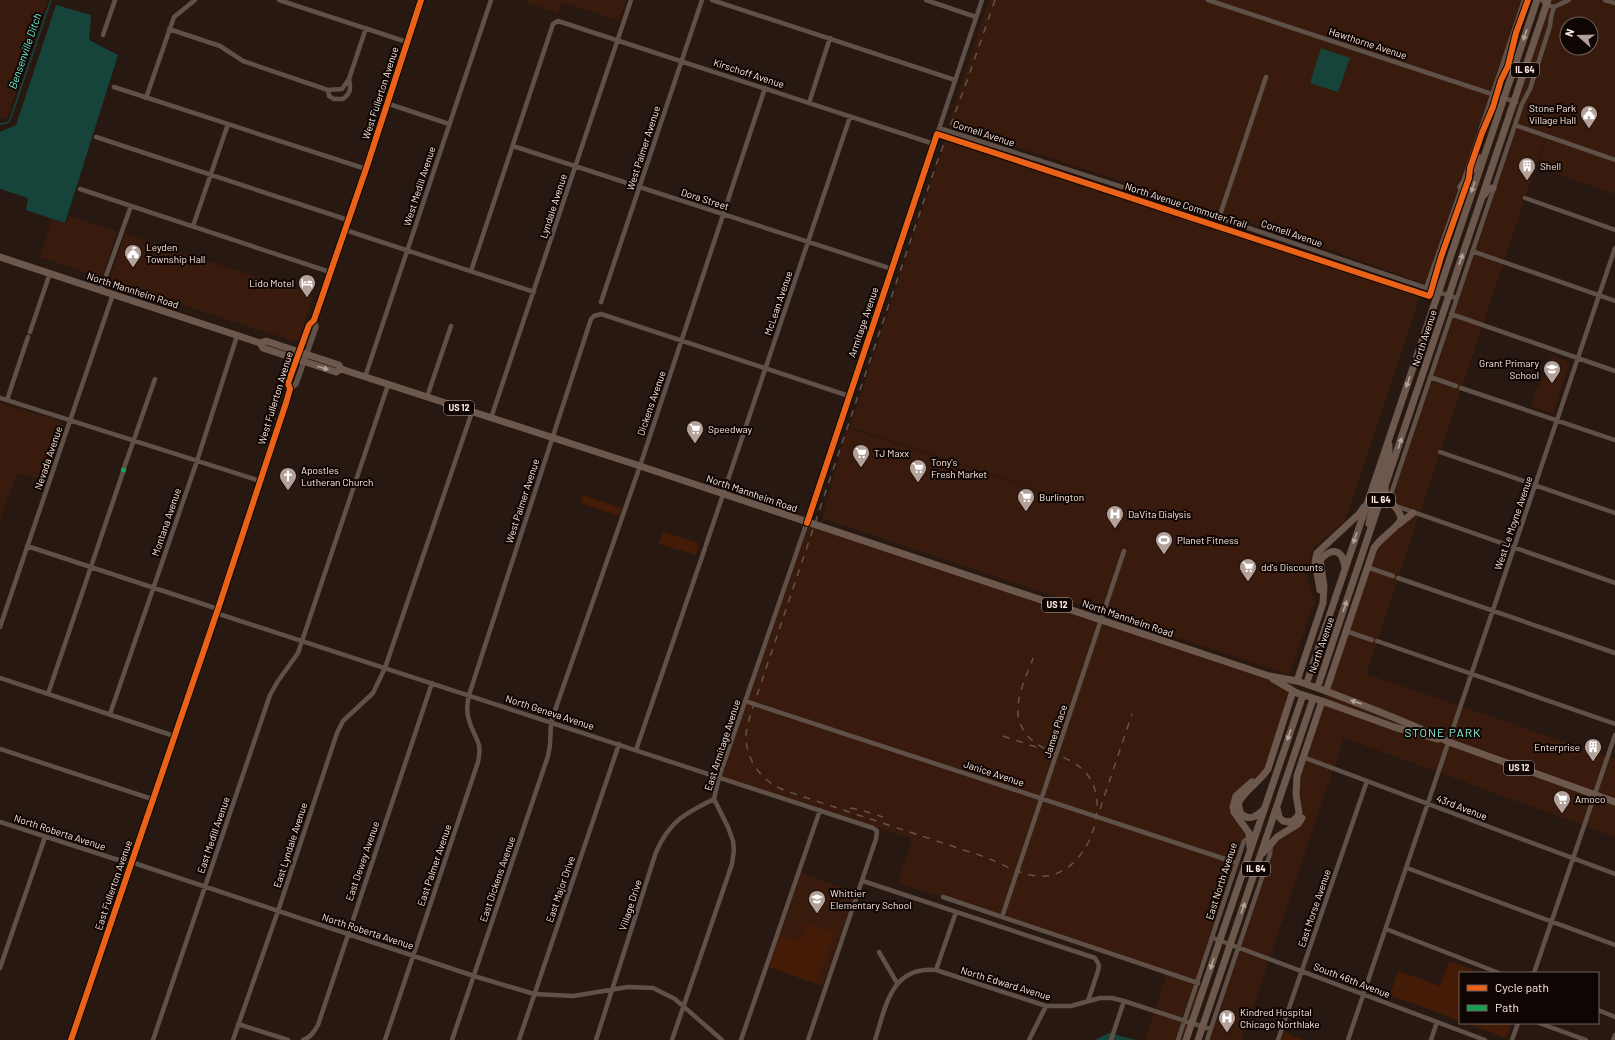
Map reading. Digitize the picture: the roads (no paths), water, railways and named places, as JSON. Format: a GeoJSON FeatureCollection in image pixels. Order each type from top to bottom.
{"type":"FeatureCollection","features":[{"type":"Feature","properties":{"kind":"main road","name":"North Avenue"},"geometry":{"type":"LineString","coordinates":[[1308,679],[1537,0]]}},
{"type":"Feature","properties":{"kind":"main road","name":"North Avenue"},"geometry":{"type":"LineString","coordinates":[[1319,682],[1499,148],[1545,2]]}},
{"type":"Feature","properties":{"kind":"main road"},"geometry":{"type":"LineString","coordinates":[[1462,187],[1489,142]]}},
{"type":"Feature","properties":{"kind":"main road"},"geometry":{"type":"LineString","coordinates":[[1499,148],[1504,156]]}},
{"type":"Feature","properties":{"kind":"main road"},"geometry":{"type":"LineString","coordinates":[[1482,197],[1488,189],[1496,189]]}},
{"type":"Feature","properties":{"kind":"main road","name":"North Mannheim Road"},"geometry":{"type":"LineString","coordinates":[[0,257],[237,336],[260,344],[263,348],[336,372],[341,370],[365,377],[640,466],[807,523],[1270,676],[1297,681],[1387,713],[1422,728],[1449,742]]}},
{"type":"Feature","properties":{"kind":"main road","name":"North Mannheim Road"},"geometry":{"type":"LineString","coordinates":[[260,344],[266,341],[339,365],[341,370]]}},
{"type":"Feature","properties":{"kind":"main road"},"geometry":{"type":"LineString","coordinates":[[1367,540],[1372,507],[1388,458],[1389,438]]}},
{"type":"Feature","properties":{"kind":"main road"},"geometry":{"type":"LineString","coordinates":[[1385,486],[1385,492],[1389,504],[1401,514],[1400,522],[1397,526]]}},
{"type":"Feature","properties":{"kind":"main road"},"geometry":{"type":"LineString","coordinates":[[1323,603],[1315,562],[1317,554],[1359,514],[1367,502]]}},
{"type":"Feature","properties":{"kind":"main road"},"geometry":{"type":"LineString","coordinates":[[1375,516],[1383,507],[1389,504]]}},
{"type":"Feature","properties":{"kind":"main road"},"geometry":{"type":"LineString","coordinates":[[1326,691],[1367,567],[1377,543],[1413,513]]}},
{"type":"Feature","properties":{"kind":"main road"},"geometry":{"type":"LineString","coordinates":[[1297,681],[1323,603],[1324,586],[1320,560],[1326,553],[1335,551],[1341,554],[1344,560],[1345,568]]}},
{"type":"Feature","properties":{"kind":"main road","name":"North Mannheim Road"},"geometry":{"type":"LineString","coordinates":[[1270,676],[1293,691],[1394,727],[1449,742],[1615,802]]}},
{"type":"Feature","properties":{"kind":"main road"},"geometry":{"type":"LineString","coordinates":[[1264,808],[1254,817],[1246,818],[1241,814],[1238,804],[1243,796],[1263,777],[1270,761],[1293,691]]}},
{"type":"Feature","properties":{"kind":"main road","name":"IL 64"},"geometry":{"type":"LineString","coordinates":[[1257,830],[1302,698]]}},
{"type":"Feature","properties":{"kind":"main road"},"geometry":{"type":"LineString","coordinates":[[1277,806],[1279,817],[1283,821],[1289,822],[1296,819],[1299,812],[1296,782],[1322,701]]}},
{"type":"Feature","properties":{"kind":"main road","name":"IL 64"},"geometry":{"type":"LineString","coordinates":[[1198,1040],[1234,946],[1259,860],[1312,702]]}},
{"type":"Feature","properties":{"kind":"main road"},"geometry":{"type":"LineString","coordinates":[[1250,852],[1250,838],[1246,829],[1234,812],[1234,801],[1240,791],[1260,775],[1270,761]]}},
{"type":"Feature","properties":{"kind":"main road"},"geometry":{"type":"LineString","coordinates":[[1259,860],[1277,837],[1298,824],[1302,817],[1303,810],[1296,782]]}},
{"type":"Feature","properties":{"kind":"main road","name":"East North Avenue"},"geometry":{"type":"LineString","coordinates":[[1186,1040],[1188,1022],[1216,939],[1257,830]]}},
{"type":"Feature","properties":{"kind":"street"},"geometry":{"type":"LineString","coordinates":[[103,35],[115,0]]}},
{"type":"Feature","properties":{"kind":"street"},"geometry":{"type":"LineString","coordinates":[[146,98],[174,17],[195,0]]}},
{"type":"Feature","properties":{"kind":"street"},"geometry":{"type":"LineString","coordinates":[[279,0],[407,42]]}},
{"type":"Feature","properties":{"kind":"street","name":"West Fullerton Avenue"},"geometry":{"type":"LineString","coordinates":[[174,736],[290,389],[296,384],[309,325],[314,320],[366,169],[421,0]]}},
{"type":"Feature","properties":{"kind":"street","name":"West Medill Avenue"},"geometry":{"type":"LineString","coordinates":[[365,377],[490,0]]}},
{"type":"Feature","properties":{"kind":"street","name":"Lyndale Avenue"},"geometry":{"type":"LineString","coordinates":[[491,418],[631,0]]}},
{"type":"Feature","properties":{"kind":"street","name":"West Palmer Avenue"},"geometry":{"type":"LineString","coordinates":[[600,302],[702,0]]}},
{"type":"Feature","properties":{"kind":"street"},"geometry":{"type":"LineString","coordinates":[[712,0],[955,80]]}},
{"type":"Feature","properties":{"kind":"street"},"geometry":{"type":"LineString","coordinates":[[926,0],[976,17]]}},
{"type":"Feature","properties":{"kind":"street","name":"Armitage Avenue"},"geometry":{"type":"LineString","coordinates":[[807,523],[982,0]]}},
{"type":"Feature","properties":{"kind":"street","name":"Hawthorne Avenue"},"geometry":{"type":"LineString","coordinates":[[1208,0],[1522,104]]}},
{"type":"Feature","properties":{"kind":"street"},"geometry":{"type":"LineString","coordinates":[[1426,288],[1462,187],[1524,0]]}},
{"type":"Feature","properties":{"kind":"street"},"geometry":{"type":"LineString","coordinates":[[1545,2],[1554,7],[1569,0]]}},
{"type":"Feature","properties":{"kind":"street"},"geometry":{"type":"LineString","coordinates":[[1605,0],[1615,3]]}},
{"type":"Feature","properties":{"kind":"street","name":"North Avenue"},"geometry":{"type":"LineString","coordinates":[[1389,504],[1456,298],[1496,189],[1504,156],[1522,104],[1530,89],[1549,31],[1554,7]]}},
{"type":"Feature","properties":{"kind":"street","name":"Kirschoff Avenue"},"geometry":{"type":"LineString","coordinates":[[513,146],[552,24],[558,21],[934,144]]}},
{"type":"Feature","properties":{"kind":"street"},"geometry":{"type":"LineString","coordinates":[[169,29],[220,46],[243,61],[328,90],[342,89],[349,79],[366,28]]}},
{"type":"Feature","properties":{"kind":"street"},"geometry":{"type":"LineString","coordinates":[[809,103],[830,38]]}},
{"type":"Feature","properties":{"kind":"street"},"geometry":{"type":"LineString","coordinates":[[1219,218],[1266,77]]}},
{"type":"Feature","properties":{"kind":"street"},"geometry":{"type":"LineString","coordinates":[[328,90],[329,96],[334,99],[343,99],[350,92],[351,88],[349,79]]}},
{"type":"Feature","properties":{"kind":"street"},"geometry":{"type":"LineString","coordinates":[[114,87],[366,169]]}},
{"type":"Feature","properties":{"kind":"street","name":"Dickens Avenue"},"geometry":{"type":"LineString","coordinates":[[551,722],[640,466],[765,88]]}},
{"type":"Feature","properties":{"kind":"street"},"geometry":{"type":"LineString","coordinates":[[386,104],[449,124]]}},
{"type":"Feature","properties":{"kind":"street","name":"McLean Avenue"},"geometry":{"type":"LineString","coordinates":[[723,494],[850,117]]}},
{"type":"Feature","properties":{"kind":"street"},"geometry":{"type":"LineString","coordinates":[[193,226],[228,124]]}},
{"type":"Feature","properties":{"kind":"street"},"geometry":{"type":"LineString","coordinates":[[1515,125],[1615,160]]}},
{"type":"Feature","properties":{"kind":"street","name":"Cornell Avenue"},"geometry":{"type":"LineString","coordinates":[[939,128],[1219,218],[1456,298]]}},
{"type":"Feature","properties":{"kind":"street"},"geometry":{"type":"LineString","coordinates":[[96,137],[348,220]]}},
{"type":"Feature","properties":{"kind":"street"},"geometry":{"type":"LineString","coordinates":[[471,271],[513,146]]}},
{"type":"Feature","properties":{"kind":"street","name":"Dora Street"},"geometry":{"type":"LineString","coordinates":[[513,146],[892,269]]}},
{"type":"Feature","properties":{"kind":"street"},"geometry":{"type":"LineString","coordinates":[[80,189],[330,272]]}},
{"type":"Feature","properties":{"kind":"street"},"geometry":{"type":"LineString","coordinates":[[1525,198],[1615,230]]}},
{"type":"Feature","properties":{"kind":"street"},"geometry":{"type":"LineString","coordinates":[[101,290],[131,206]]}},
{"type":"Feature","properties":{"kind":"street"},"geometry":{"type":"LineString","coordinates":[[345,230],[534,292]]}},
{"type":"Feature","properties":{"kind":"street","name":"West Le Moyne Avenue"},"geometry":{"type":"LineString","coordinates":[[1348,1040],[1615,248]]}},
{"type":"Feature","properties":{"kind":"street"},"geometry":{"type":"LineString","coordinates":[[1472,251],[1615,301]]}},
{"type":"Feature","properties":{"kind":"street"},"geometry":{"type":"LineString","coordinates":[[7,400],[50,273]]}},
{"type":"Feature","properties":{"kind":"street","name":"Nevada Avenue"},"geometry":{"type":"LineString","coordinates":[[0,627],[113,294]]}},
{"type":"Feature","properties":{"kind":"street","name":"West Palmer Avenue"},"geometry":{"type":"LineString","coordinates":[[469,695],[591,319],[596,315],[601,314],[682,340]]}},
{"type":"Feature","properties":{"kind":"street"},"geometry":{"type":"LineString","coordinates":[[1451,314],[1615,371]]}},
{"type":"Feature","properties":{"kind":"street"},"geometry":{"type":"LineString","coordinates":[[427,397],[451,326]]}},
{"type":"Feature","properties":{"kind":"street","name":"Montana Avenue"},"geometry":{"type":"LineString","coordinates":[[110,714],[197,461],[237,336]]}},
{"type":"Feature","properties":{"kind":"street"},"geometry":{"type":"LineString","coordinates":[[682,340],[849,396]]}},
{"type":"Feature","properties":{"kind":"street"},"geometry":{"type":"LineString","coordinates":[[1430,377],[1456,386]]}},
{"type":"Feature","properties":{"kind":"street"},"geometry":{"type":"LineString","coordinates":[[48,694],[154,379]]}},
{"type":"Feature","properties":{"kind":"street","name":"East Medill Avenue"},"geometry":{"type":"LineString","coordinates":[[153,1040],[270,695],[278,681],[293,662],[302,641],[388,385]]}},
{"type":"Feature","properties":{"kind":"street"},"geometry":{"type":"LineString","coordinates":[[1461,388],[1615,440]]}},
{"type":"Feature","properties":{"kind":"street"},"geometry":{"type":"LineString","coordinates":[[0,398],[260,481]]}},
{"type":"Feature","properties":{"kind":"street"},"geometry":{"type":"LineString","coordinates":[[385,668],[472,412]]}},
{"type":"Feature","properties":{"kind":"street"},"geometry":{"type":"LineString","coordinates":[[1440,452],[1615,513]]}},
{"type":"Feature","properties":{"kind":"street"},"geometry":{"type":"LineString","coordinates":[[636,750],[723,494]]}},
{"type":"Feature","properties":{"kind":"street"},"geometry":{"type":"LineString","coordinates":[[1389,504],[1615,583]]}},
{"type":"Feature","properties":{"kind":"street","name":"East Armitage Avenue"},"geometry":{"type":"LineString","coordinates":[[672,1040],[732,864],[734,850],[728,827],[714,799],[719,777],[807,523]]}},
{"type":"Feature","properties":{"kind":"street","name":"North Geneva Avenue"},"geometry":{"type":"LineString","coordinates":[[27,546],[153,588],[302,641],[869,826],[877,830],[876,839],[863,881]]}},
{"type":"Feature","properties":{"kind":"street","name":"James Place"},"geometry":{"type":"LineString","coordinates":[[1002,917],[1124,551]]}},
{"type":"Feature","properties":{"kind":"street"},"geometry":{"type":"LineString","coordinates":[[1367,567],[1393,576]]}},
{"type":"Feature","properties":{"kind":"street"},"geometry":{"type":"LineString","coordinates":[[1398,578],[1615,653]]}},
{"type":"Feature","properties":{"kind":"street"},"geometry":{"type":"LineString","coordinates":[[1346,631],[1472,673],[1615,724]]}},
{"type":"Feature","properties":{"kind":"street","name":"East Lyndale Avenue"},"geometry":{"type":"LineString","coordinates":[[233,1040],[278,912],[337,733],[343,721],[373,693],[385,668]]}},
{"type":"Feature","properties":{"kind":"street"},"geometry":{"type":"LineString","coordinates":[[0,678],[174,736]]}},
{"type":"Feature","properties":{"kind":"street","name":"East Dewey Avenue"},"geometry":{"type":"LineString","coordinates":[[303,1040],[307,1039],[312,1034],[318,1025],[432,683]]}},
{"type":"Feature","properties":{"kind":"street","name":"East Palmer Avenue"},"geometry":{"type":"LineString","coordinates":[[385,1040],[481,751],[479,742],[470,725],[466,708],[469,695]]}},
{"type":"Feature","properties":{"kind":"street","name":"Janice Avenue"},"geometry":{"type":"LineString","coordinates":[[745,701],[1237,863]]}},
{"type":"Feature","properties":{"kind":"street","name":"East Dickens Avenue"},"geometry":{"type":"LineString","coordinates":[[452,1040],[548,756],[551,722]]}},
{"type":"Feature","properties":{"kind":"street"},"geometry":{"type":"LineString","coordinates":[[1534,972],[1615,735]]}},
{"type":"Feature","properties":{"kind":"street","name":"East Fullerton Avenue"},"geometry":{"type":"LineString","coordinates":[[71,1040],[174,736]]}},
{"type":"Feature","properties":{"kind":"street","name":"East Major Drive"},"geometry":{"type":"LineString","coordinates":[[518,1040],[619,744]]}},
{"type":"Feature","properties":{"kind":"street"},"geometry":{"type":"LineString","coordinates":[[0,749],[152,799]]}},
{"type":"Feature","properties":{"kind":"street","name":"43rd Avenue"},"geometry":{"type":"LineString","coordinates":[[1303,757],[1615,874]]}},
{"type":"Feature","properties":{"kind":"street","name":"East Morse Avenue"},"geometry":{"type":"LineString","coordinates":[[1278,1040],[1367,781]]}},
{"type":"Feature","properties":{"kind":"street","name":"Village Drive"},"geometry":{"type":"LineString","coordinates":[[596,1040],[656,852],[663,837],[672,824],[714,799]]}},
{"type":"Feature","properties":{"kind":"street"},"geometry":{"type":"LineString","coordinates":[[741,1040],[820,810]]}},
{"type":"Feature","properties":{"kind":"street","name":"North Roberta Avenue"},"geometry":{"type":"LineString","coordinates":[[0,822],[116,859],[131,862],[278,912],[348,933],[474,976],[534,994],[573,996],[628,987],[653,988],[662,991],[684,1006],[722,1040]]}},
{"type":"Feature","properties":{"kind":"street","name":"East North Avenue"},"geometry":{"type":"LineString","coordinates":[[1178,1040],[1188,1022],[1198,983],[1216,939],[1244,841],[1250,838],[1257,830]]}},
{"type":"Feature","properties":{"kind":"street"},"geometry":{"type":"LineString","coordinates":[[1207,1040],[1234,946],[1270,854],[1271,844],[1268,833]]}},
{"type":"Feature","properties":{"kind":"street"},"geometry":{"type":"LineString","coordinates":[[0,968],[44,837]]}},
{"type":"Feature","properties":{"kind":"street"},"geometry":{"type":"LineString","coordinates":[[1407,868],[1615,945]]}},
{"type":"Feature","properties":{"kind":"street"},"geometry":{"type":"LineString","coordinates":[[808,1040],[863,881],[1092,957],[1097,961],[1098,971],[1088,1001]]}},
{"type":"Feature","properties":{"kind":"street"},"geometry":{"type":"LineString","coordinates":[[943,897],[1198,983]]}},
{"type":"Feature","properties":{"kind":"street"},"geometry":{"type":"LineString","coordinates":[[936,970],[956,912]]}},
{"type":"Feature","properties":{"kind":"street"},"geometry":{"type":"LineString","coordinates":[[1386,929],[1496,972]]}},
{"type":"Feature","properties":{"kind":"street","name":"South 46th Avenue"},"geometry":{"type":"LineString","coordinates":[[1216,939],[1485,1040]]}},
{"type":"Feature","properties":{"kind":"street"},"geometry":{"type":"LineString","coordinates":[[879,952],[897,983],[890,993],[875,1039],[881,1040]]}},
{"type":"Feature","properties":{"kind":"street","name":"North Edward Avenue"},"geometry":{"type":"LineString","coordinates":[[897,983],[914,971],[924,969],[936,970],[1046,1006],[1071,1006],[1100,998],[1112,998],[1210,1029]]}},
{"type":"Feature","properties":{"kind":"street"},"geometry":{"type":"LineString","coordinates":[[1112,1040],[1124,1001]]}},
{"type":"Feature","properties":{"kind":"street"},"geometry":{"type":"LineString","coordinates":[[1029,1040],[1046,1006]]}},
{"type":"Feature","properties":{"kind":"street"},"geometry":{"type":"LineString","coordinates":[[1599,1010],[1615,1017]]}},
{"type":"Feature","properties":{"kind":"street"},"geometry":{"type":"LineString","coordinates":[[1431,1040],[1437,1022]]}},
{"type":"Feature","properties":{"kind":"street"},"geometry":{"type":"LineString","coordinates":[[238,1024],[288,1040]]}},
{"type":"Feature","properties":{"kind":"street"},"geometry":{"type":"LineString","coordinates":[[1512,1040],[1518,1024]]}},
{"type":"Feature","properties":{"kind":"street"},"geometry":{"type":"LineString","coordinates":[[1542,1024],[1586,1040]]}},
{"type":"Feature","properties":{"kind":"street"},"geometry":{"type":"LineString","coordinates":[[1613,1040],[1615,1035]]}},
{"type":"Feature","properties":{"kind":"water"},"geometry":{"type":"Polygon","coordinates":[[[56,5],[91,15],[89,40],[118,55],[65,223],[26,210],[28,198],[0,189],[0,132],[16,125],[56,5]]]}},
{"type":"Feature","properties":{"kind":"water"},"geometry":{"type":"Polygon","coordinates":[[[1321,48],[1350,58],[1338,92],[1310,83],[1321,48]]]}},
{"type":"Feature","properties":{"kind":"water"},"geometry":{"type":"Polygon","coordinates":[[[1109,1033],[1136,1040],[1095,1040],[1109,1033]]]}},
{"type":"Feature","properties":{"kind":"waterway","name":"Bensenville Ditch"},"geometry":{"type":"LineString","coordinates":[[0,124],[7,123],[10,120],[51,0]]}},
{"type":"Feature","properties":{"kind":"railway"},"geometry":{"type":"LineString","coordinates":[[995,0],[936,165],[754,704],[746,734],[748,753],[757,769],[763,776],[769,782],[786,791],[988,858],[1024,873],[1046,876],[1060,872],[1072,864],[1082,853],[1090,839],[1095,824],[1097,808],[1096,793],[1091,780],[1084,771],[1065,758],[1034,742],[1026,734],[1020,723],[1018,715],[1019,698],[1033,658]]}},
{"type":"Feature","properties":{"kind":"railway"},"geometry":{"type":"LineString","coordinates":[[1100,809],[1132,714]]}},
{"type":"Feature","properties":{"kind":"railway"},"geometry":{"type":"LineString","coordinates":[[1003,736],[1039,748]]}},
{"type":"Feature","properties":{"kind":"railway"},"geometry":{"type":"LineString","coordinates":[[850,808],[883,817]]}},
{"type":"Feature","properties":{"kind":"place","name":"Stone Park Village Hall"},"geometry":{"type":"Point","coordinates":[1589,129]}},
{"type":"Feature","properties":{"kind":"place","name":"Shell"},"geometry":{"type":"Point","coordinates":[1527,181]}},
{"type":"Feature","properties":{"kind":"place","name":"Leyden Township Hall"},"geometry":{"type":"Point","coordinates":[133,268]}},
{"type":"Feature","properties":{"kind":"place","name":"Lido Motel"},"geometry":{"type":"Point","coordinates":[307,298]}},
{"type":"Feature","properties":{"kind":"place","name":"Grant Primary School"},"geometry":{"type":"Point","coordinates":[1552,384]}},
{"type":"Feature","properties":{"kind":"place","name":"Speedway"},"geometry":{"type":"Point","coordinates":[695,444]}},
{"type":"Feature","properties":{"kind":"place","name":"TJ Maxx"},"geometry":{"type":"Point","coordinates":[861,468]}},
{"type":"Feature","properties":{"kind":"place","name":"Tony's Fresh Market"},"geometry":{"type":"Point","coordinates":[918,483]}},
{"type":"Feature","properties":{"kind":"place","name":"Apostles Lutheran Church"},"geometry":{"type":"Point","coordinates":[288,491]}},
{"type":"Feature","properties":{"kind":"place","name":"Burlington"},"geometry":{"type":"Point","coordinates":[1026,512]}},
{"type":"Feature","properties":{"kind":"place","name":"DaVita Dialysis"},"geometry":{"type":"Point","coordinates":[1115,529]}},
{"type":"Feature","properties":{"kind":"place","name":"Planet Fitness"},"geometry":{"type":"Point","coordinates":[1164,555]}},
{"type":"Feature","properties":{"kind":"place","name":"dd's Discounts"},"geometry":{"type":"Point","coordinates":[1248,582]}},
{"type":"Feature","properties":{"kind":"place","name":"Enterprise"},"geometry":{"type":"Point","coordinates":[1593,762]}},
{"type":"Feature","properties":{"kind":"place","name":"Amoco"},"geometry":{"type":"Point","coordinates":[1562,814]}},
{"type":"Feature","properties":{"kind":"place","name":"Whittier Elementary School"},"geometry":{"type":"Point","coordinates":[817,914]}},
{"type":"Feature","properties":{"kind":"place","name":"Kindred Hospital Chicago Northlake"},"geometry":{"type":"Point","coordinates":[1227,1033]}},
{"type":"Feature","properties":{"kind":"district","name":"STONE PARK"},"geometry":{"type":"Point","coordinates":[1443,733]}}]}
